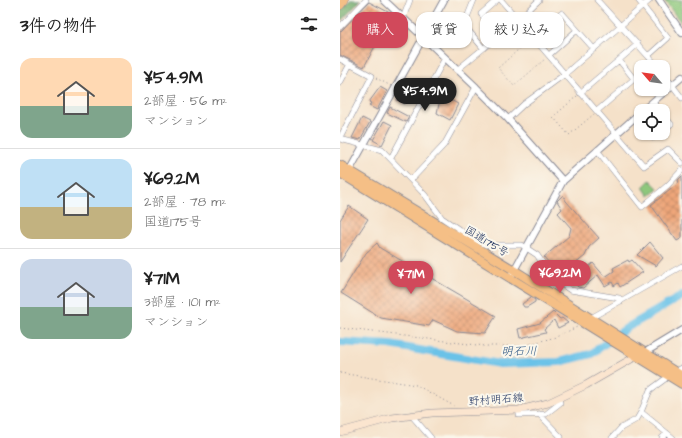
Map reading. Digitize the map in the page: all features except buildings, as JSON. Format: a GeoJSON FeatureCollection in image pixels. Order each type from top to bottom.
{"type":"FeatureCollection","features":[{"type":"Feature","properties":{"kind":"highway"},"geometry":{"type":"LineString","coordinates":[[340,5],[344,0]]}},
{"type":"Feature","properties":{"kind":"highway","name":"国道175号"},"geometry":{"type":"LineString","coordinates":[[340,165],[345,173],[510,279],[593,330],[628,348],[644,352],[681,371]]}},
{"type":"Feature","properties":{"kind":"highway","name":"国道175号"},"geometry":{"type":"LineString","coordinates":[[345,173],[470,240],[599,324],[628,348],[635,357],[682,384]]}},
{"type":"Feature","properties":{"kind":"main road","name":"野村明石線"},"geometry":{"type":"LineString","coordinates":[[340,432],[392,418],[465,412],[519,410],[548,403],[586,386],[644,352]]}},
{"type":"Feature","properties":{"kind":"street"},"geometry":{"type":"LineString","coordinates":[[340,27],[366,0]]}},
{"type":"Feature","properties":{"kind":"street"},"geometry":{"type":"LineString","coordinates":[[384,0],[397,12]]}},
{"type":"Feature","properties":{"kind":"street"},"geometry":{"type":"LineString","coordinates":[[405,12],[410,0]]}},
{"type":"Feature","properties":{"kind":"street"},"geometry":{"type":"LineString","coordinates":[[437,12],[444,0]]}},
{"type":"Feature","properties":{"kind":"street"},"geometry":{"type":"LineString","coordinates":[[474,0],[464,25],[480,44]]}},
{"type":"Feature","properties":{"kind":"street"},"geometry":{"type":"LineString","coordinates":[[482,12],[497,0]]}},
{"type":"Feature","properties":{"kind":"street"},"geometry":{"type":"LineString","coordinates":[[501,0],[511,12]]}},
{"type":"Feature","properties":{"kind":"street"},"geometry":{"type":"LineString","coordinates":[[526,12],[539,0]]}},
{"type":"Feature","properties":{"kind":"street"},"geometry":{"type":"LineString","coordinates":[[597,0],[652,60]]}},
{"type":"Feature","properties":{"kind":"street"},"geometry":{"type":"LineString","coordinates":[[638,0],[668,38],[648,56]]}},
{"type":"Feature","properties":{"kind":"street"},"geometry":{"type":"LineString","coordinates":[[508,119],[524,104],[565,74],[650,0]]}},
{"type":"Feature","properties":{"kind":"street"},"geometry":{"type":"LineString","coordinates":[[659,0],[682,33]]}},
{"type":"Feature","properties":{"kind":"street"},"geometry":{"type":"LineString","coordinates":[[564,15],[594,49]]}},
{"type":"Feature","properties":{"kind":"street"},"geometry":{"type":"LineString","coordinates":[[408,23],[416,30]]}},
{"type":"Feature","properties":{"kind":"street"},"geometry":{"type":"LineString","coordinates":[[549,56],[577,30]]}},
{"type":"Feature","properties":{"kind":"street"},"geometry":{"type":"LineString","coordinates":[[580,92],[638,44]]}},
{"type":"Feature","properties":{"kind":"street"},"geometry":{"type":"LineString","coordinates":[[345,173],[363,145],[417,48]]}},
{"type":"Feature","properties":{"kind":"street"},"geometry":{"type":"LineString","coordinates":[[435,48],[508,119],[563,181]]}},
{"type":"Feature","properties":{"kind":"street"},"geometry":{"type":"LineString","coordinates":[[457,70],[483,48]]}},
{"type":"Feature","properties":{"kind":"street"},"geometry":{"type":"LineString","coordinates":[[542,48],[644,166],[668,149],[682,163]]}},
{"type":"Feature","properties":{"kind":"street"},"geometry":{"type":"LineString","coordinates":[[391,158],[445,58]]}},
{"type":"Feature","properties":{"kind":"street"},"geometry":{"type":"LineString","coordinates":[[340,59],[372,76],[340,139],[382,150],[411,180],[442,218],[470,240],[486,245],[522,245],[541,259],[554,279],[570,290],[584,294],[619,298],[621,301]]}},
{"type":"Feature","properties":{"kind":"street"},"geometry":{"type":"LineString","coordinates":[[597,111],[634,78],[619,60]]}},
{"type":"Feature","properties":{"kind":"street"},"geometry":{"type":"LineString","coordinates":[[340,83],[350,64]]}},
{"type":"Feature","properties":{"kind":"street"},"geometry":{"type":"LineString","coordinates":[[650,104],[682,77]]}},
{"type":"Feature","properties":{"kind":"street"},"geometry":{"type":"LineString","coordinates":[[670,81],[682,98]]}},
{"type":"Feature","properties":{"kind":"street"},"geometry":{"type":"LineString","coordinates":[[411,180],[444,145],[476,87]]}},
{"type":"Feature","properties":{"kind":"street"},"geometry":{"type":"LineString","coordinates":[[510,279],[563,181],[634,118]]}},
{"type":"Feature","properties":{"kind":"street"},"geometry":{"type":"LineString","coordinates":[[597,150],[642,207],[668,185],[682,170]]}},
{"type":"Feature","properties":{"kind":"street"},"geometry":{"type":"LineString","coordinates":[[429,218],[436,210]]}},
{"type":"Feature","properties":{"kind":"street"},"geometry":{"type":"LineString","coordinates":[[582,323],[682,266]]}},
{"type":"Feature","properties":{"kind":"street"},"geometry":{"type":"LineString","coordinates":[[644,352],[682,330]]}},
{"type":"Feature","properties":{"kind":"street"},"geometry":{"type":"LineString","coordinates":[[612,438],[621,428],[637,419],[650,390],[665,379]]}},
{"type":"Feature","properties":{"kind":"street"},"geometry":{"type":"LineString","coordinates":[[519,410],[519,415],[546,414],[560,403],[559,398]]}},
{"type":"Feature","properties":{"kind":"street"},"geometry":{"type":"LineString","coordinates":[[641,412],[673,438]]}},
{"type":"Feature","properties":{"kind":"street"},"geometry":{"type":"LineString","coordinates":[[539,414],[561,437]]}},
{"type":"Feature","properties":{"kind":"street"},"geometry":{"type":"LineString","coordinates":[[412,416],[431,438]]}},
{"type":"Feature","properties":{"kind":"street"},"geometry":{"type":"LineString","coordinates":[[662,438],[667,433]]}},
{"type":"Feature","properties":{"kind":"path"},"geometry":{"type":"LineString","coordinates":[[520,48],[498,68],[514,86],[549,56]]}},
{"type":"Feature","properties":{"kind":"path"},"geometry":{"type":"LineString","coordinates":[[372,76],[395,88]]}},
{"type":"Feature","properties":{"kind":"path"},"geometry":{"type":"LineString","coordinates":[[402,77],[428,90]]}},
{"type":"Feature","properties":{"kind":"path"},"geometry":{"type":"LineString","coordinates":[[580,92],[553,117],[569,135],[597,111]]}},
{"type":"Feature","properties":{"kind":"path"},"geometry":{"type":"LineString","coordinates":[[340,328],[485,346],[522,346],[556,337],[582,323]]}},
{"type":"Feature","properties":{"kind":"path"},"geometry":{"type":"LineString","coordinates":[[340,372],[416,385],[465,412]]}},
{"type":"Feature","properties":{"kind":"green space"},"geometry":{"type":"Polygon","coordinates":[[[350,0],[361,0],[340,22],[340,11],[350,0]]]}},
{"type":"Feature","properties":{"kind":"green space"},"geometry":{"type":"Polygon","coordinates":[[[664,0],[682,0],[682,24],[664,0]]]}},
{"type":"Feature","properties":{"kind":"green space"},"geometry":{"type":"Polygon","coordinates":[[[650,180],[658,188],[649,196],[643,187],[650,180]]]}},
{"type":"Feature","properties":{"kind":"waterway","name":"明石川"},"geometry":{"type":"LineString","coordinates":[[340,342],[390,345],[500,364],[559,362],[591,354],[628,327],[682,296]]}}]}
